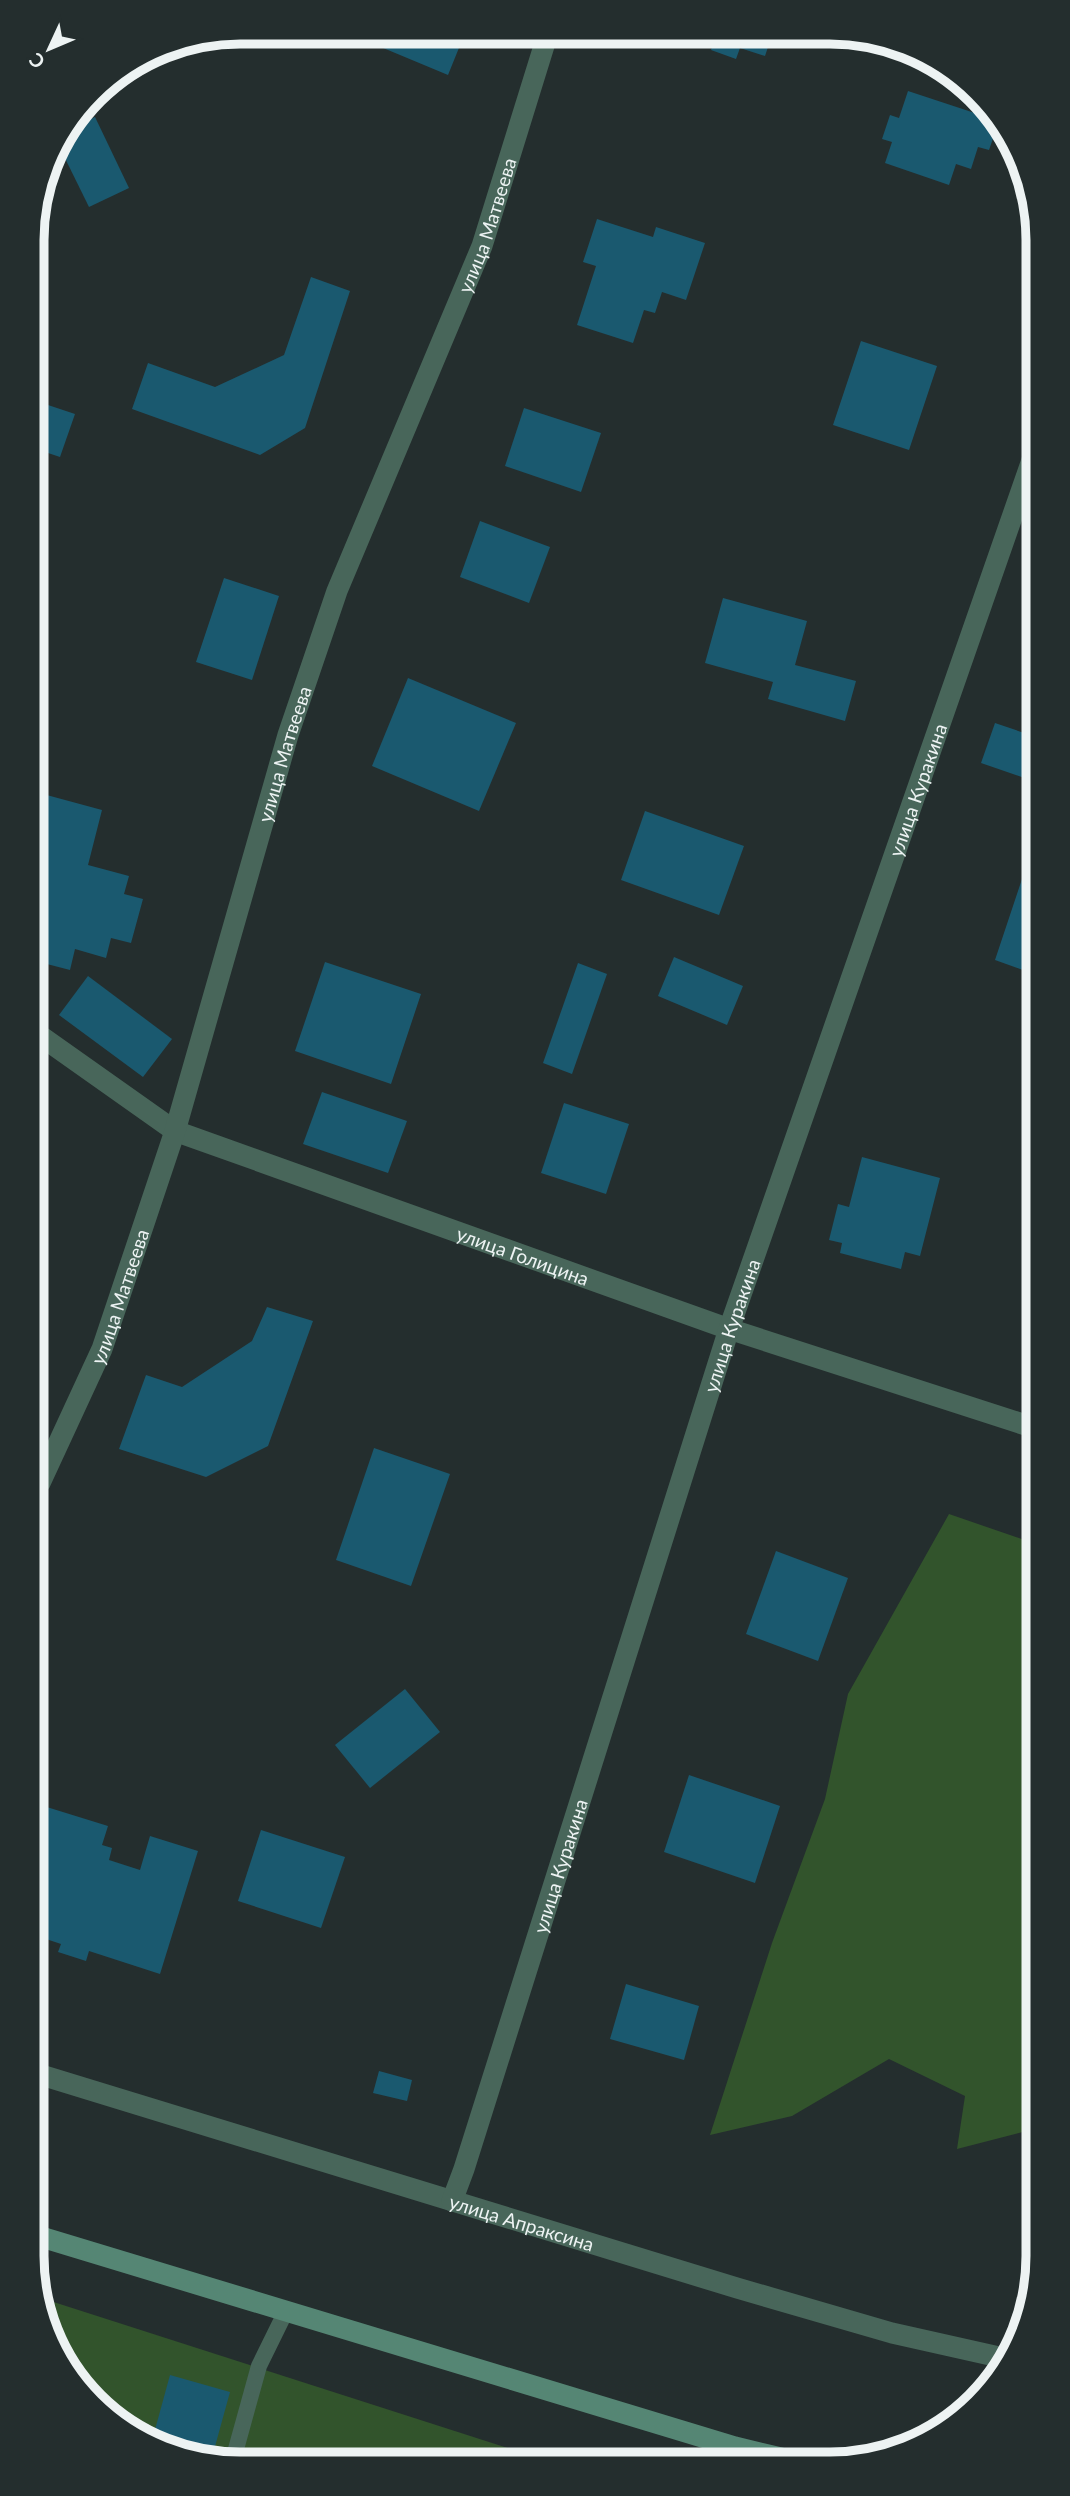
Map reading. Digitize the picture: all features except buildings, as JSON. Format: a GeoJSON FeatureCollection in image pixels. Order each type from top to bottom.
{"type":"FeatureCollection","features":[{"type":"Feature","properties":{"kind":"street","name":"улица Матвеева"},"geometry":{"type":"LineString","coordinates":[[44,1474],[102,1349],[175,1130],[288,735],[337,590],[482,246],[545,44]]}},
{"type":"Feature","properties":{"kind":"street","name":"улица Куракина"},"geometry":{"type":"LineString","coordinates":[[452,2201],[729,1329],[1026,477]]}},
{"type":"Feature","properties":{"kind":"street","name":"улица Голицина"},"geometry":{"type":"LineString","coordinates":[[44,1039],[175,1130],[729,1329],[1026,1425]]}},
{"type":"Feature","properties":{"kind":"street","name":"улица Апраксина"},"geometry":{"type":"LineString","coordinates":[[44,2076],[892,2333],[998,2357]]}},
{"type":"Feature","properties":{"kind":"street"},"geometry":{"type":"LineString","coordinates":[[44,2238],[285,2313],[755,2452]]}},
{"type":"Feature","properties":{"kind":"lane"},"geometry":{"type":"LineString","coordinates":[[235,2452],[259,2367],[285,2313]]}},
{"type":"Feature","properties":{"kind":"green space"},"geometry":{"type":"Polygon","coordinates":[[[949,1514],[1026,1541],[1026,2131],[957,2149],[965,2096],[889,2059],[792,2116],[710,2135],[772,1943],[825,1799],[848,1694],[949,1514]]]}},
{"type":"Feature","properties":{"kind":"green space"},"geometry":{"type":"Polygon","coordinates":[[[49,2300],[520,2452],[227,2452],[177,2442],[131,2419],[93,2385],[70,2354],[49,2300]]]}}]}
